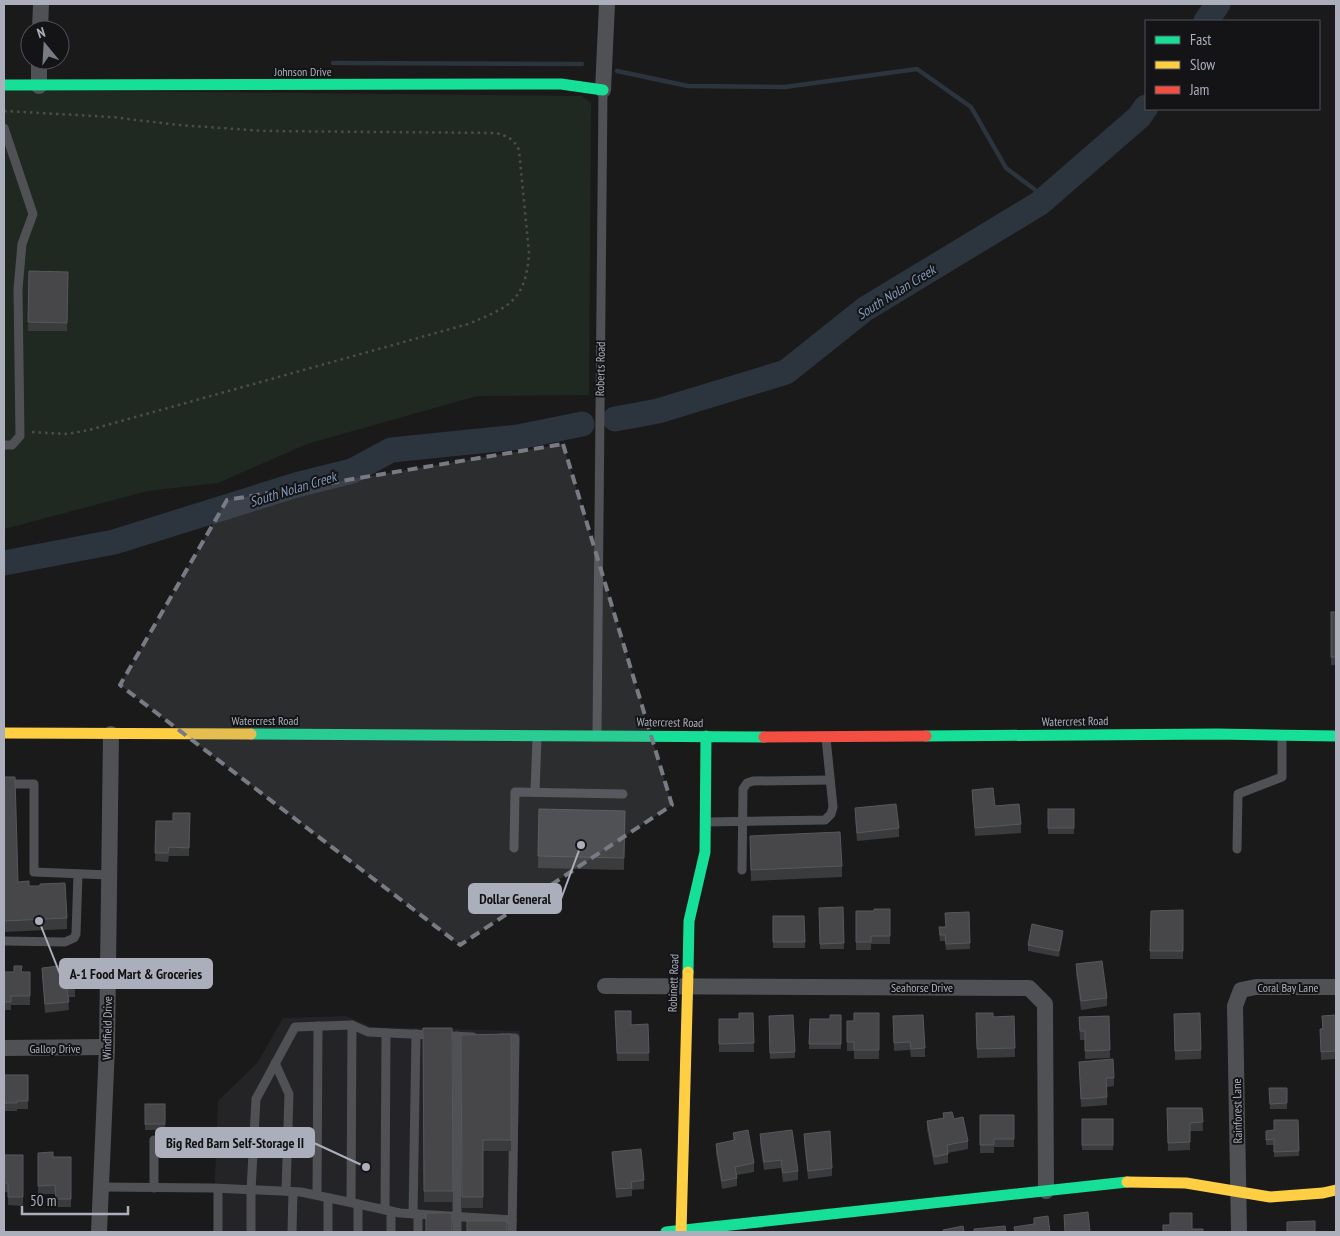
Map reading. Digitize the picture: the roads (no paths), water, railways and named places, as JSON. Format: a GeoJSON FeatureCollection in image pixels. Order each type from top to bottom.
{"type":"FeatureCollection","features":[{"type":"Feature","properties":{"kind":"street"},"geometry":{"type":"LineString","coordinates":[[40,20],[41,4]]}},
{"type":"Feature","properties":{"kind":"street","name":"Roberts Road"},"geometry":{"type":"LineString","coordinates":[[603,90],[607,4]]}},
{"type":"Feature","properties":{"kind":"street"},"geometry":{"type":"LineString","coordinates":[[38,86],[39,70]]}},
{"type":"Feature","properties":{"kind":"street","name":"Johnson Drive"},"geometry":{"type":"LineString","coordinates":[[4,86],[561,84],[603,90]]}},
{"type":"Feature","properties":{"kind":"street","name":"Watercrest Road"},"geometry":{"type":"LineString","coordinates":[[4,733],[537,734],[826,737],[1217,734],[1336,736]]}},
{"type":"Feature","properties":{"kind":"street","name":"Windfield Drive"},"geometry":{"type":"LineString","coordinates":[[99,1232],[107,1048],[111,734]]}},
{"type":"Feature","properties":{"kind":"street","name":"Robinett Road"},"geometry":{"type":"LineString","coordinates":[[681,1231],[689,921],[705,852],[706,736]]}},
{"type":"Feature","properties":{"kind":"street","name":"Seahorse Drive"},"geometry":{"type":"LineString","coordinates":[[604,986],[1029,988],[1045,1004],[1046,1191]]}},
{"type":"Feature","properties":{"kind":"street","name":"Coral Bay Lane"},"geometry":{"type":"LineString","coordinates":[[1241,990],[1256,986],[1336,987]]}},
{"type":"Feature","properties":{"kind":"street","name":"Rainforest Lane"},"geometry":{"type":"LineString","coordinates":[[1239,1232],[1235,1006],[1241,990]]}},
{"type":"Feature","properties":{"kind":"street","name":"Gallop Drive"},"geometry":{"type":"LineString","coordinates":[[4,1048],[107,1048]]}},
{"type":"Feature","properties":{"kind":"street"},"geometry":{"type":"LineString","coordinates":[[666,1232],[1135,1181],[1186,1183],[1270,1197],[1323,1194],[1336,1190]]}},
{"type":"Feature","properties":{"kind":"lane","name":"Roberts Road"},"geometry":{"type":"LineString","coordinates":[[597,735],[603,90]]}},
{"type":"Feature","properties":{"kind":"lane"},"geometry":{"type":"LineString","coordinates":[[4,128],[33,214],[22,244],[18,289],[20,436],[12,445],[4,445]]}},
{"type":"Feature","properties":{"kind":"lane"},"geometry":{"type":"LineString","coordinates":[[535,792],[537,734]]}},
{"type":"Feature","properties":{"kind":"lane"},"geometry":{"type":"LineString","coordinates":[[1237,849],[1238,794],[1282,777],[1282,735]]}},
{"type":"Feature","properties":{"kind":"lane"},"geometry":{"type":"LineString","coordinates":[[705,822],[825,820],[831,814],[833,807],[826,737]]}},
{"type":"Feature","properties":{"kind":"lane"},"geometry":{"type":"LineString","coordinates":[[742,870],[743,789],[747,783],[753,781],[830,780]]}},
{"type":"Feature","properties":{"kind":"lane"},"geometry":{"type":"LineString","coordinates":[[4,784],[34,784],[34,872],[109,876]]}},
{"type":"Feature","properties":{"kind":"lane"},"geometry":{"type":"LineString","coordinates":[[514,848],[515,792],[623,794]]}},
{"type":"Feature","properties":{"kind":"lane"},"geometry":{"type":"LineString","coordinates":[[4,940],[65,942],[74,938],[76,934],[78,874]]}},
{"type":"Feature","properties":{"kind":"lane"},"geometry":{"type":"LineString","coordinates":[[352,1025],[355,1203],[358,1232]]}},
{"type":"Feature","properties":{"kind":"lane"},"geometry":{"type":"LineString","coordinates":[[251,1232],[251,1190],[256,1099],[294,1027],[352,1025],[368,1032],[515,1038],[512,1232]]}},
{"type":"Feature","properties":{"kind":"lane"},"geometry":{"type":"LineString","coordinates":[[317,1195],[318,1026]]}},
{"type":"Feature","properties":{"kind":"lane"},"geometry":{"type":"LineString","coordinates":[[386,1033],[388,1210],[391,1232]]}},
{"type":"Feature","properties":{"kind":"lane"},"geometry":{"type":"LineString","coordinates":[[416,1034],[416,1214],[418,1232]]}},
{"type":"Feature","properties":{"kind":"lane"},"geometry":{"type":"LineString","coordinates":[[457,1036],[457,1232]]}},
{"type":"Feature","properties":{"kind":"lane"},"geometry":{"type":"LineString","coordinates":[[275,1063],[289,1094],[292,1232]]}},
{"type":"Feature","properties":{"kind":"lane"},"geometry":{"type":"LineString","coordinates":[[154,1140],[154,1188]]}},
{"type":"Feature","properties":{"kind":"lane"},"geometry":{"type":"LineString","coordinates":[[101,1187],[290,1191],[416,1214],[512,1220]]}},
{"type":"Feature","properties":{"kind":"lane"},"geometry":{"type":"LineString","coordinates":[[218,1189],[218,1232]]}},
{"type":"Feature","properties":{"kind":"lane"},"geometry":{"type":"LineString","coordinates":[[328,1198],[328,1232]]}},
{"type":"Feature","properties":{"kind":"waterway","name":"South Nolan Creek"},"geometry":{"type":"LineString","coordinates":[[1207,20],[1218,4]]}},
{"type":"Feature","properties":{"kind":"waterway"},"geometry":{"type":"LineString","coordinates":[[333,63],[582,64]]}},
{"type":"Feature","properties":{"kind":"waterway"},"geometry":{"type":"LineString","coordinates":[[617,71],[688,86],[785,87],[917,69],[971,107],[1006,168],[1046,198]]}},
{"type":"Feature","properties":{"kind":"waterway","name":"South Nolan Creek"},"geometry":{"type":"LineString","coordinates":[[615,419],[658,411],[786,372],[865,309],[1040,203],[1139,117],[1145,108]]}},
{"type":"Feature","properties":{"kind":"waterway","name":"South Nolan Creek"},"geometry":{"type":"LineString","coordinates":[[4,563],[114,542],[296,485],[352,471],[391,450],[518,437],[582,424]]}},
{"type":"Feature","properties":{"kind":"place","name":"Dollar General"},"geometry":{"type":"Point","coordinates":[581,845]}},
{"type":"Feature","properties":{"kind":"place","name":"A-1 Food Mart & Groceries"},"geometry":{"type":"Point","coordinates":[39,921]}},
{"type":"Feature","properties":{"kind":"place","name":"Big Red Barn Self-Storage II"},"geometry":{"type":"Point","coordinates":[366,1167]}}]}
